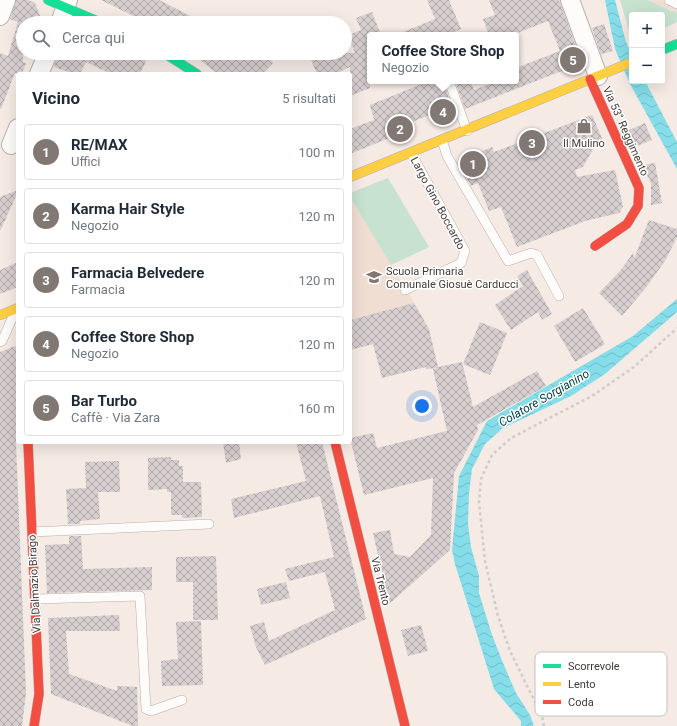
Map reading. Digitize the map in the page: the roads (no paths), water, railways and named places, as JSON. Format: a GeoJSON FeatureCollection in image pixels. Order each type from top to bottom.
{"type":"FeatureCollection","features":[{"type":"Feature","properties":{"kind":"street"},"geometry":{"type":"LineString","coordinates":[[0,16],[6,0]]}},
{"type":"Feature","properties":{"kind":"street"},"geometry":{"type":"LineString","coordinates":[[48,0],[64,10],[82,16]]}},
{"type":"Feature","properties":{"kind":"street"},"geometry":{"type":"LineString","coordinates":[[570,0],[594,78]]}},
{"type":"Feature","properties":{"kind":"street"},"geometry":{"type":"LineString","coordinates":[[665,49],[677,44]]}},
{"type":"Feature","properties":{"kind":"street"},"geometry":{"type":"LineString","coordinates":[[40,72],[45,60]]}},
{"type":"Feature","properties":{"kind":"street"},"geometry":{"type":"LineString","coordinates":[[175,60],[194,72]]}},
{"type":"Feature","properties":{"kind":"street"},"geometry":{"type":"LineString","coordinates":[[352,176],[467,131],[629,63]]}},
{"type":"Feature","properties":{"kind":"street","name":"Via 53° Reggimento"},"geometry":{"type":"LineString","coordinates":[[594,78],[638,188],[638,206],[627,224],[595,246]]}},
{"type":"Feature","properties":{"kind":"street"},"geometry":{"type":"LineString","coordinates":[[11,145],[16,133]]}},
{"type":"Feature","properties":{"kind":"street","name":"Via Dalmazio Birago"},"geometry":{"type":"LineString","coordinates":[[28,444],[39,694],[34,726]]}},
{"type":"Feature","properties":{"kind":"street","name":"Via Trento"},"geometry":{"type":"LineString","coordinates":[[335,444],[405,726]]}},
{"type":"Feature","properties":{"kind":"lane"},"geometry":{"type":"LineString","coordinates":[[669,0],[677,4]]}},
{"type":"Feature","properties":{"kind":"lane"},"geometry":{"type":"LineString","coordinates":[[450,84],[467,131]]}},
{"type":"Feature","properties":{"kind":"lane"},"geometry":{"type":"LineString","coordinates":[[442,140],[447,156],[508,261],[531,253],[537,255],[559,296]]}},
{"type":"Feature","properties":{"kind":"lane","name":"Largo Gino Boccardo"},"geometry":{"type":"LineString","coordinates":[[406,290],[461,263],[465,251],[411,153]]}},
{"type":"Feature","properties":{"kind":"lane"},"geometry":{"type":"LineString","coordinates":[[0,342],[2,341],[13,312]]}},
{"type":"Feature","properties":{"kind":"lane"},"geometry":{"type":"LineString","coordinates":[[32,532],[210,524]]}},
{"type":"Feature","properties":{"kind":"lane"},"geometry":{"type":"LineString","coordinates":[[35,599],[140,596],[146,709],[151,711],[182,700]]}},
{"type":"Feature","properties":{"kind":"water"},"geometry":{"type":"Polygon","coordinates":[[[605,0],[615,0],[629,48],[629,82],[615,49],[605,0]]]}},
{"type":"Feature","properties":{"kind":"water"},"geometry":{"type":"Polygon","coordinates":[[[630,84],[647,84],[677,142],[677,169],[630,84]]]}},
{"type":"Feature","properties":{"kind":"water","name":"Colatore Sorgianino"},"geometry":{"type":"Polygon","coordinates":[[[677,299],[677,312],[605,374],[571,396],[503,428],[485,444],[472,469],[468,524],[471,547],[479,576],[479,593],[492,635],[503,663],[516,693],[530,715],[534,726],[521,726],[521,721],[494,689],[455,564],[452,550],[459,476],[487,421],[633,336],[677,299]]]}},
{"type":"Feature","properties":{"kind":"place","name":"Bar Turbo"},"geometry":{"type":"Point","coordinates":[573,60]}},
{"type":"Feature","properties":{"kind":"place","name":"Coffee Store Shop"},"geometry":{"type":"Point","coordinates":[443,112]}},
{"type":"Feature","properties":{"kind":"place","name":"Il Mulino"},"geometry":{"type":"Point","coordinates":[584,126]}},
{"type":"Feature","properties":{"kind":"place","name":"Karma Hair Style"},"geometry":{"type":"Point","coordinates":[400,129]}},
{"type":"Feature","properties":{"kind":"place","name":"Farmacia Belvedere"},"geometry":{"type":"Point","coordinates":[532,143]}},
{"type":"Feature","properties":{"kind":"place","name":"RE/MAX"},"geometry":{"type":"Point","coordinates":[473,164]}},
{"type":"Feature","properties":{"kind":"place","name":"Scuola Primaria Comunale Giosuè Carducci"},"geometry":{"type":"Point","coordinates":[374,277]}}]}
